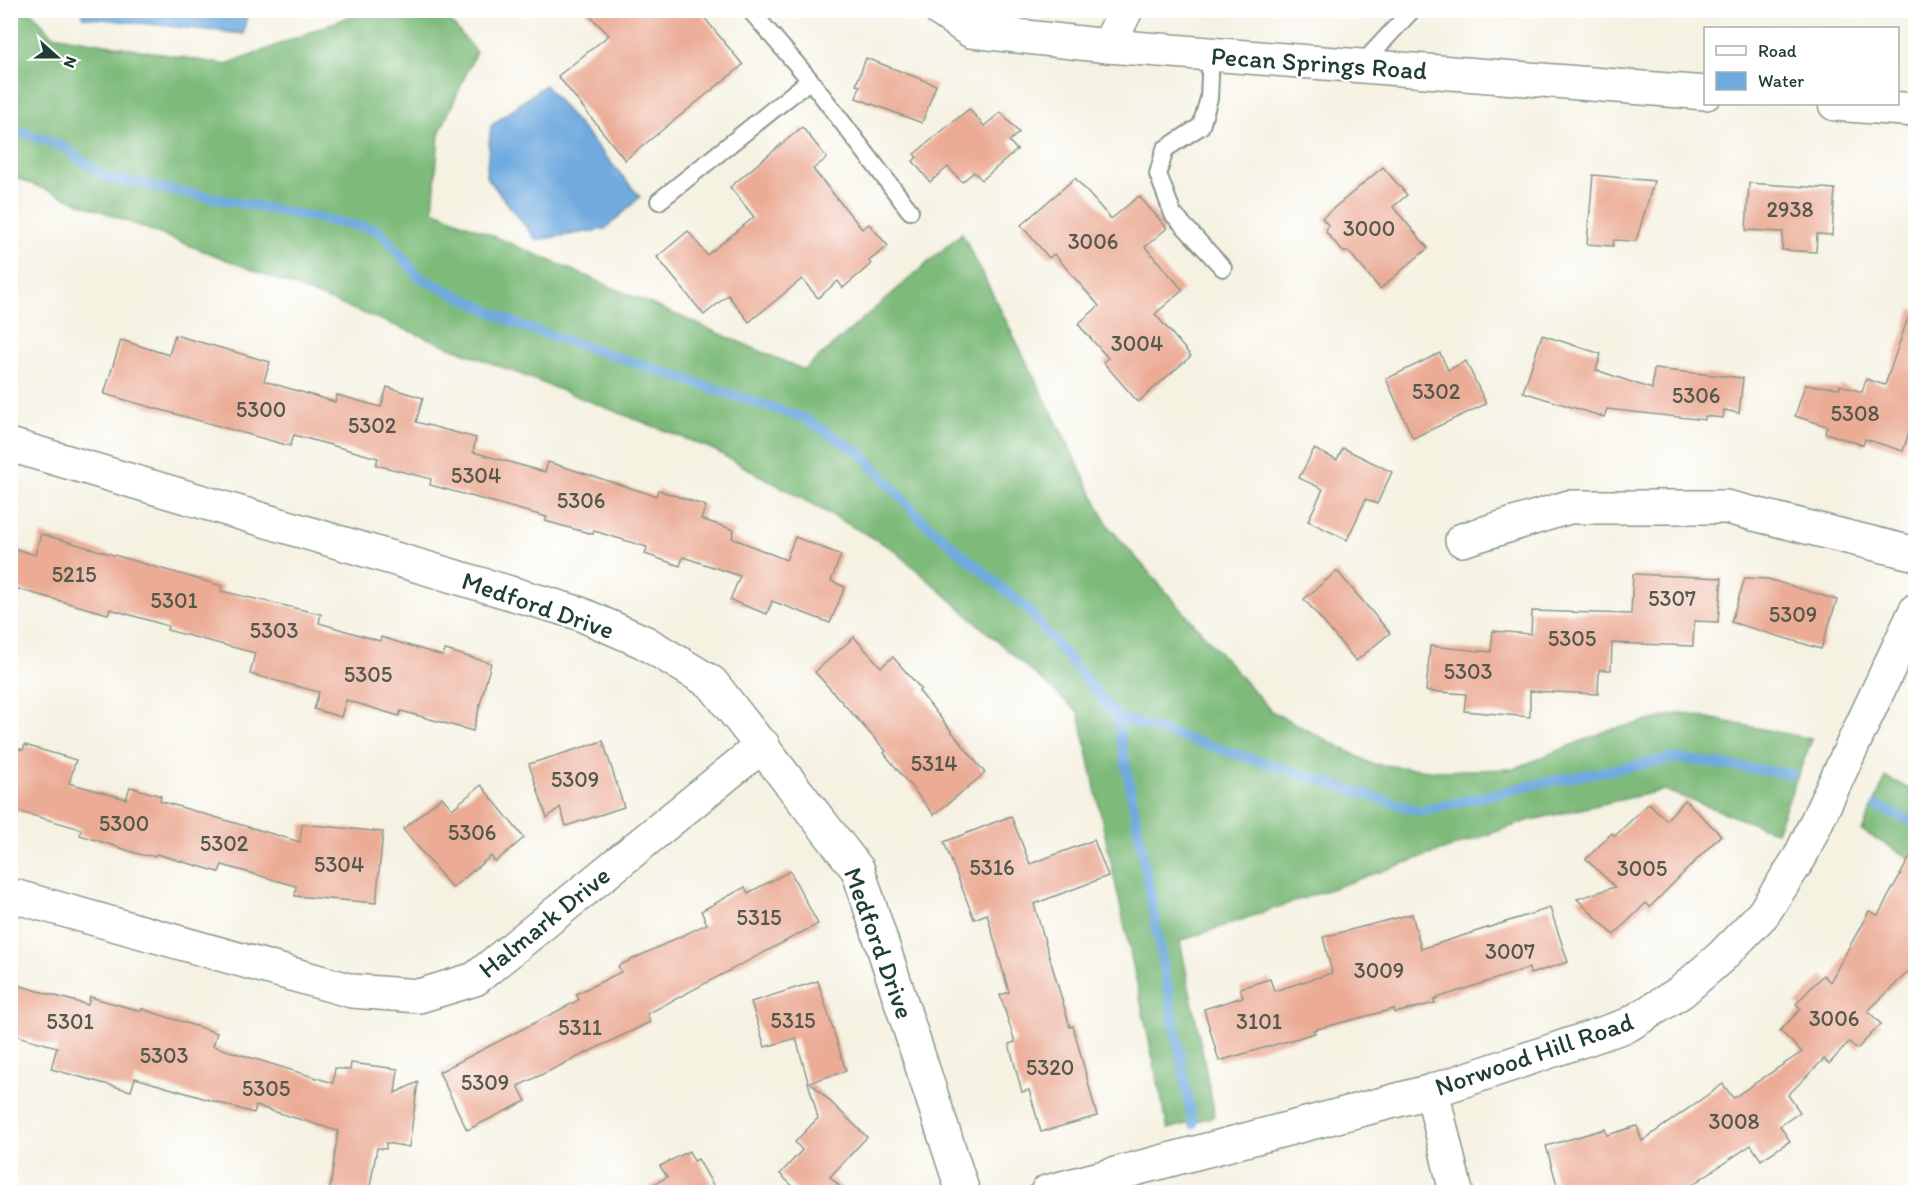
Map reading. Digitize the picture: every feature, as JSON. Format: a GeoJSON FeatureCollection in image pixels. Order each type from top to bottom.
{"type":"FeatureCollection","features":[{"type":"Feature","properties":{"kind":"street","name":"Pecan Springs Road"},"geometry":{"type":"LineString","coordinates":[[940,10],[971,31],[1108,46],[1704,93]]}},
{"type":"Feature","properties":{"kind":"street"},"geometry":{"type":"LineString","coordinates":[[1108,46],[1126,10]]}},
{"type":"Feature","properties":{"kind":"street"},"geometry":{"type":"LineString","coordinates":[[1848,105],[1916,110]]}},
{"type":"Feature","properties":{"kind":"street","name":"Medford Drive"},"geometry":{"type":"LineString","coordinates":[[10,445],[578,613],[644,642],[712,683],[764,745],[858,870],[963,1192]]}},
{"type":"Feature","properties":{"kind":"street"},"geometry":{"type":"LineString","coordinates":[[1462,540],[1569,507],[1726,507],[1916,554]]}},
{"type":"Feature","properties":{"kind":"street","name":"Norwood Hill Road"},"geometry":{"type":"LineString","coordinates":[[1047,1192],[1432,1091],[1628,1025],[1681,992],[1721,957],[1763,914],[1800,857],[1916,610]]}},
{"type":"Feature","properties":{"kind":"street","name":"Halmark Drive"},"geometry":{"type":"LineString","coordinates":[[10,896],[352,991],[419,996],[475,979],[764,745]]}},
{"type":"Feature","properties":{"kind":"street"},"geometry":{"type":"LineString","coordinates":[[1432,1091],[1456,1192]]}},
{"type":"Feature","properties":{"kind":"lane"},"geometry":{"type":"LineString","coordinates":[[750,10],[810,80],[910,211]]}},
{"type":"Feature","properties":{"kind":"lane"},"geometry":{"type":"LineString","coordinates":[[1360,66],[1412,10]]}},
{"type":"Feature","properties":{"kind":"lane"},"geometry":{"type":"LineString","coordinates":[[1210,54],[1209,98],[1201,126],[1165,149],[1158,174],[1173,214],[1223,268]]}},
{"type":"Feature","properties":{"kind":"lane"},"geometry":{"type":"LineString","coordinates":[[659,201],[810,80]]}},
{"type":"Feature","properties":{"kind":"green space"},"geometry":{"type":"Polygon","coordinates":[[[10,11],[31,11],[52,35],[227,65],[364,11],[442,11],[476,52],[439,134],[433,210],[804,370],[962,233],[1109,527],[1271,711],[1372,764],[1438,771],[1513,769],[1609,730],[1683,713],[1812,739],[1776,832],[1664,790],[1527,821],[1180,941],[1215,1116],[1168,1129],[1079,713],[893,549],[712,449],[11,176],[10,11]]]}},
{"type":"Feature","properties":{"kind":"green space"},"geometry":{"type":"Polygon","coordinates":[[[1886,777],[1915,792],[1915,861],[1862,831],[1886,777]]]}},
{"type":"Feature","properties":{"kind":"water"},"geometry":{"type":"Polygon","coordinates":[[[247,10],[244,34],[83,17],[83,11],[247,10]]]}},
{"type":"Feature","properties":{"kind":"water"},"geometry":{"type":"Polygon","coordinates":[[[545,85],[640,197],[605,229],[536,240],[486,176],[491,126],[545,85]]]}},
{"type":"Feature","properties":{"kind":"building"},"geometry":{"type":"Polygon","coordinates":[[[584,10],[698,10],[743,65],[625,160],[558,76],[609,35],[584,10]]]}},
{"type":"Feature","properties":{"kind":"building"},"geometry":{"type":"Polygon","coordinates":[[[866,58],[936,85],[922,123],[856,98],[860,86],[856,85],[866,58]]]}},
{"type":"Feature","properties":{"kind":"building"},"geometry":{"type":"Polygon","coordinates":[[[969,109],[984,126],[1001,112],[1019,133],[1009,141],[1017,150],[982,180],[974,172],[962,182],[948,167],[930,182],[913,161],[917,157],[914,154],[969,109]]]}},
{"type":"Feature","properties":{"kind":"building"},"geometry":{"type":"Polygon","coordinates":[[[802,127],[827,158],[813,169],[862,229],[869,224],[888,246],[869,261],[871,264],[843,288],[838,281],[818,298],[802,279],[749,322],[728,295],[704,315],[657,257],[688,231],[707,255],[754,217],[730,187],[802,127]]]}},
{"type":"Feature","properties":{"kind":"building"},"geometry":{"type":"Polygon","coordinates":[[[1383,167],[1407,195],[1393,207],[1428,248],[1380,289],[1349,252],[1343,252],[1326,232],[1328,225],[1322,218],[1383,167]]]}},
{"type":"Feature","properties":{"kind":"building"},"geometry":{"type":"Polygon","coordinates":[[[1593,175],[1654,181],[1636,241],[1614,240],[1613,246],[1587,244],[1593,175]]]}},
{"type":"Feature","properties":{"kind":"building"},"geometry":{"type":"Polygon","coordinates":[[[1075,178],[1111,219],[1139,196],[1167,228],[1145,247],[1183,290],[1155,314],[1191,356],[1138,402],[1103,362],[1108,358],[1078,324],[1099,306],[1054,254],[1049,258],[1021,225],[1075,178]]]}},
{"type":"Feature","properties":{"kind":"building"},"geometry":{"type":"Polygon","coordinates":[[[1749,183],[1835,189],[1832,235],[1817,234],[1816,252],[1782,250],[1783,232],[1746,230],[1749,183]]]}},
{"type":"Feature","properties":{"kind":"building"},"geometry":{"type":"Polygon","coordinates":[[[1911,309],[1916,310],[1916,410],[1903,451],[1865,439],[1863,445],[1825,433],[1827,426],[1795,416],[1805,385],[1840,388],[1840,385],[1862,392],[1866,379],[1885,385],[1911,309]]]}},
{"type":"Feature","properties":{"kind":"building"},"geometry":{"type":"Polygon","coordinates":[[[175,335],[270,362],[264,381],[335,402],[337,395],[381,407],[387,387],[423,398],[416,422],[476,438],[473,452],[545,472],[548,462],[656,496],[658,490],[706,506],[701,519],[734,530],[732,538],[786,560],[795,537],[841,555],[831,581],[845,587],[830,623],[772,601],[767,614],[730,600],[740,576],[683,557],[680,566],[645,554],[647,547],[594,531],[593,534],[545,521],[547,517],[430,485],[431,479],[376,465],[378,458],[294,435],[290,446],[104,394],[121,340],[169,355],[175,335]]]}},
{"type":"Feature","properties":{"kind":"building"},"geometry":{"type":"Polygon","coordinates":[[[1542,335],[1601,354],[1596,370],[1652,389],[1654,369],[1743,378],[1739,413],[1724,410],[1723,418],[1705,416],[1705,420],[1607,409],[1604,417],[1523,392],[1542,335]]]}},
{"type":"Feature","properties":{"kind":"building"},"geometry":{"type":"Polygon","coordinates":[[[1440,353],[1448,370],[1466,361],[1486,404],[1413,438],[1386,379],[1440,353]]]}},
{"type":"Feature","properties":{"kind":"building"},"geometry":{"type":"Polygon","coordinates":[[[1343,448],[1392,472],[1377,504],[1366,499],[1347,540],[1308,521],[1323,489],[1299,478],[1314,449],[1337,460],[1343,448]]]}},
{"type":"Feature","properties":{"kind":"building"},"geometry":{"type":"Polygon","coordinates":[[[41,534],[222,586],[221,591],[321,614],[319,623],[380,641],[381,637],[443,656],[445,650],[491,663],[473,731],[401,711],[399,716],[346,700],[341,717],[314,709],[319,692],[250,674],[255,653],[167,630],[168,626],[110,609],[108,614],[10,587],[10,547],[35,555],[41,534]]]}},
{"type":"Feature","properties":{"kind":"building"},"geometry":{"type":"Polygon","coordinates":[[[1337,571],[1390,633],[1356,661],[1304,599],[1337,571]]]}},
{"type":"Feature","properties":{"kind":"building"},"geometry":{"type":"Polygon","coordinates":[[[1633,574],[1722,578],[1718,622],[1694,621],[1693,646],[1612,643],[1611,670],[1599,670],[1598,694],[1530,691],[1530,717],[1464,711],[1466,694],[1426,691],[1430,646],[1491,652],[1493,631],[1531,634],[1532,611],[1631,614],[1633,574]]]}},
{"type":"Feature","properties":{"kind":"building"},"geometry":{"type":"Polygon","coordinates":[[[1745,578],[1768,579],[1837,600],[1821,649],[1731,622],[1745,578]]]}},
{"type":"Feature","properties":{"kind":"building"},"geometry":{"type":"Polygon","coordinates":[[[854,637],[881,667],[893,657],[921,689],[919,691],[985,773],[934,815],[884,753],[886,751],[815,672],[854,637]]]}},
{"type":"Feature","properties":{"kind":"building"},"geometry":{"type":"Polygon","coordinates":[[[603,741],[624,807],[566,826],[560,807],[547,818],[529,764],[603,741]]]}},
{"type":"Feature","properties":{"kind":"building"},"geometry":{"type":"Polygon","coordinates":[[[25,745],[76,760],[69,783],[126,799],[130,787],[161,796],[160,801],[300,842],[302,824],[383,832],[376,903],[295,896],[296,886],[222,865],[219,872],[156,854],[155,856],[142,855],[80,835],[81,829],[10,809],[10,746],[23,750],[25,745]]]}},
{"type":"Feature","properties":{"kind":"building"},"geometry":{"type":"Polygon","coordinates":[[[481,785],[524,838],[495,862],[491,856],[452,888],[403,829],[442,797],[452,809],[481,785]]]}},
{"type":"Feature","properties":{"kind":"building"},"geometry":{"type":"Polygon","coordinates":[[[1685,800],[1721,835],[1650,907],[1646,903],[1614,935],[1577,899],[1615,887],[1586,859],[1612,833],[1615,836],[1649,803],[1666,820],[1685,800]]]}},
{"type":"Feature","properties":{"kind":"building"},"geometry":{"type":"Polygon","coordinates":[[[1011,816],[1030,864],[1094,840],[1108,876],[1034,904],[1070,1027],[1073,1026],[1097,1116],[1041,1132],[1029,1090],[1022,1092],[1009,1044],[1015,1042],[1000,995],[1009,992],[987,914],[974,919],[944,842],[1011,816]]]}},
{"type":"Feature","properties":{"kind":"building"},"geometry":{"type":"Polygon","coordinates":[[[1916,846],[1916,964],[1868,1011],[1881,1024],[1857,1049],[1849,1042],[1829,1064],[1824,1059],[1788,1095],[1800,1112],[1780,1126],[1790,1141],[1761,1160],[1751,1145],[1681,1192],[1559,1192],[1546,1146],[1605,1129],[1607,1135],[1637,1126],[1642,1141],[1723,1084],[1733,1098],[1802,1052],[1780,1031],[1801,1009],[1796,1004],[1823,975],[1830,982],[1869,911],[1878,915],[1916,846]]]}},
{"type":"Feature","properties":{"kind":"building"},"geometry":{"type":"Polygon","coordinates":[[[790,871],[818,924],[647,1014],[650,1022],[518,1086],[526,1101],[467,1130],[439,1072],[579,1000],[576,994],[621,972],[618,966],[707,924],[701,911],[745,887],[748,893],[790,871]]]}},
{"type":"Feature","properties":{"kind":"building"},"geometry":{"type":"Polygon","coordinates":[[[1550,908],[1568,962],[1530,974],[1529,968],[1434,999],[1435,1003],[1395,1013],[1394,1009],[1313,1030],[1315,1033],[1219,1061],[1204,1009],[1243,997],[1240,988],[1270,979],[1274,991],[1332,973],[1323,937],[1412,914],[1421,949],[1550,908]]]}},
{"type":"Feature","properties":{"kind":"building"},"geometry":{"type":"Polygon","coordinates":[[[818,981],[846,1071],[810,1082],[867,1137],[830,1177],[846,1192],[799,1192],[780,1174],[802,1150],[795,1142],[818,1118],[796,1038],[765,1047],[751,1002],[818,981]]]}},
{"type":"Feature","properties":{"kind":"building"},"geometry":{"type":"Polygon","coordinates":[[[10,983],[88,1005],[90,997],[141,1011],[142,1009],[217,1033],[213,1046],[333,1083],[335,1068],[350,1070],[351,1063],[398,1069],[395,1093],[418,1082],[409,1147],[386,1143],[386,1149],[377,1148],[369,1192],[330,1189],[338,1131],[256,1106],[254,1113],[135,1078],[131,1091],[51,1069],[57,1047],[10,1034],[10,983]]]}},
{"type":"Feature","properties":{"kind":"building"},"geometry":{"type":"Polygon","coordinates":[[[689,1151],[694,1161],[698,1159],[717,1192],[640,1192],[667,1177],[660,1166],[689,1151]]]}},
{"type":"Feature","properties":{"kind":"waterway"},"geometry":{"type":"LineString","coordinates":[[10,128],[62,146],[105,177],[379,230],[419,277],[519,325],[804,418],[862,454],[920,518],[1027,609],[1117,717],[1420,811],[1546,782],[1674,758],[1792,774]]}},
{"type":"Feature","properties":{"kind":"waterway"},"geometry":{"type":"LineString","coordinates":[[1117,717],[1193,1124]]}},
{"type":"Feature","properties":{"kind":"waterway"},"geometry":{"type":"LineString","coordinates":[[1877,806],[1916,824]]}}]}
